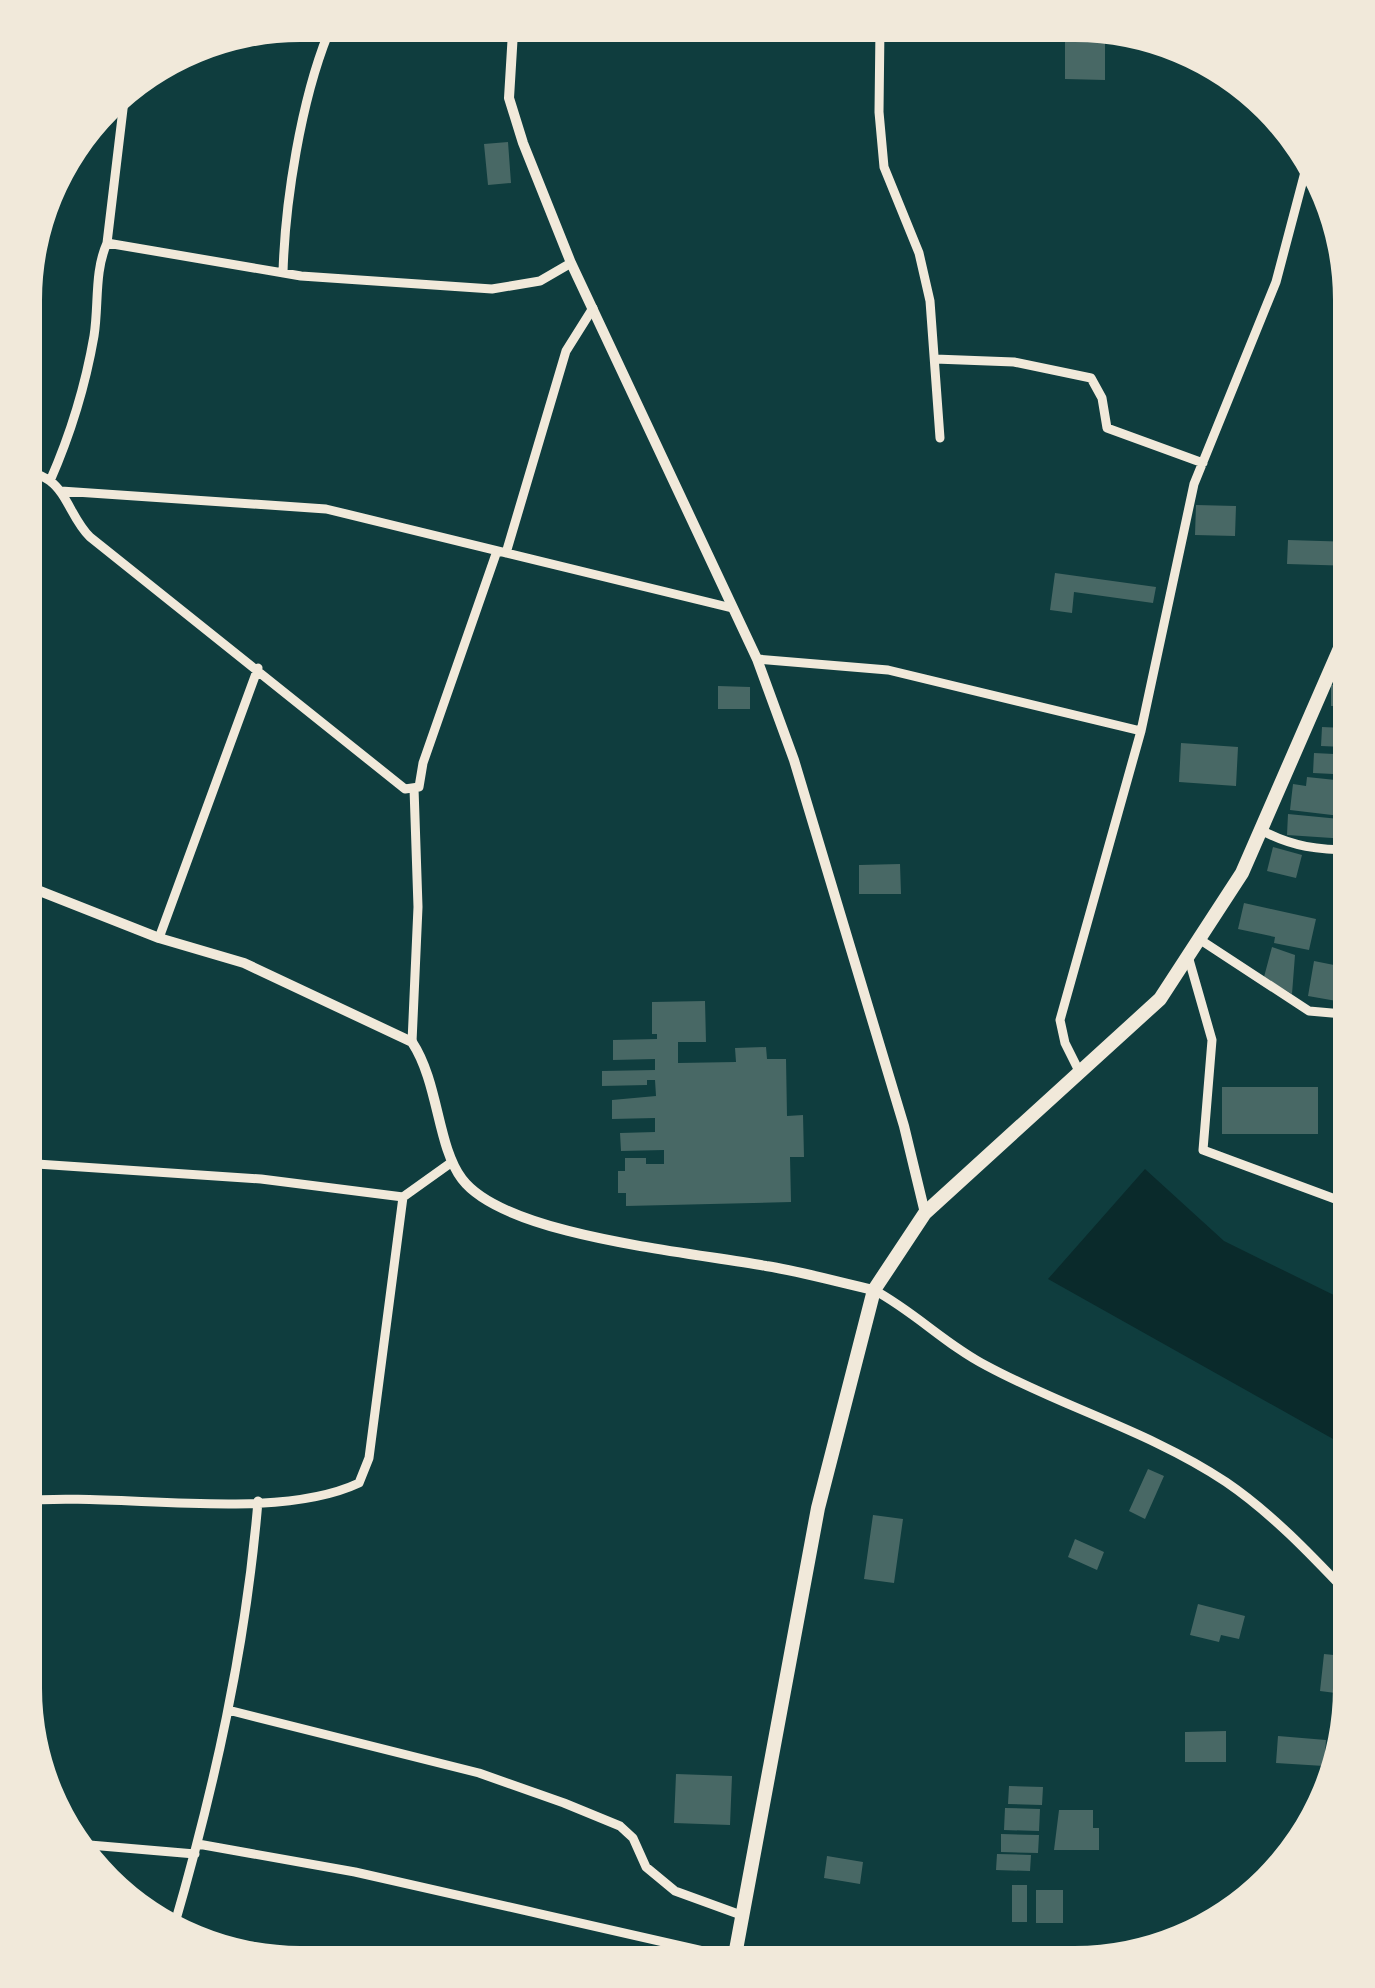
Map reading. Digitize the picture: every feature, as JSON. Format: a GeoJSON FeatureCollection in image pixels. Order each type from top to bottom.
{"type":"FeatureCollection","features":[{"type":"Feature","properties":{"kind":"main road"},"geometry":{"type":"LineString","coordinates":[[736,1946],[818,1508],[874,1290],[925,1213],[1160,999],[1242,874],[1333,677]]}},
{"type":"Feature","properties":{"kind":"street"},"geometry":{"type":"LineString","coordinates":[[283,273],[284,224],[325,42]]}},
{"type":"Feature","properties":{"kind":"street"},"geometry":{"type":"LineString","coordinates":[[512,42],[509,98],[571,263],[757,659],[794,760],[904,1126],[925,1213]]}},
{"type":"Feature","properties":{"kind":"street"},"geometry":{"type":"LineString","coordinates":[[880,42],[884,166],[919,253],[929,301],[940,438]]}},
{"type":"Feature","properties":{"kind":"street"},"geometry":{"type":"LineString","coordinates":[[50,481],[76,421],[94,334],[99,264],[107,243],[122,114]]}},
{"type":"Feature","properties":{"kind":"street"},"geometry":{"type":"LineString","coordinates":[[1080,1073],[1060,1020],[1142,731],[1181,534],[1203,464],[1276,282],[1303,181]]}},
{"type":"Feature","properties":{"kind":"street"},"geometry":{"type":"LineString","coordinates":[[107,243],[283,273],[492,289],[540,281],[571,263]]}},
{"type":"Feature","properties":{"kind":"street"},"geometry":{"type":"LineString","coordinates":[[42,477],[61,491],[74,521],[90,537],[405,789],[418,787],[566,351],[593,308]]}},
{"type":"Feature","properties":{"kind":"street"},"geometry":{"type":"LineString","coordinates":[[935,359],[1014,362],[1090,379],[1102,398],[1107,428],[1203,464]]}},
{"type":"Feature","properties":{"kind":"street"},"geometry":{"type":"LineString","coordinates":[[61,491],[326,509],[732,608]]}},
{"type":"Feature","properties":{"kind":"street"},"geometry":{"type":"LineString","coordinates":[[757,659],[888,670],[1142,731]]}},
{"type":"Feature","properties":{"kind":"street"},"geometry":{"type":"LineString","coordinates":[[159,938],[257,668]]}},
{"type":"Feature","properties":{"kind":"street"},"geometry":{"type":"LineString","coordinates":[[412,1042],[418,907],[414,788]]}},
{"type":"Feature","properties":{"kind":"street"},"geometry":{"type":"LineString","coordinates":[[1261,830],[1286,844],[1333,850]]}},
{"type":"Feature","properties":{"kind":"street"},"geometry":{"type":"LineString","coordinates":[[42,892],[159,938],[244,963],[412,1042],[425,1061],[452,1162],[464,1182],[493,1206],[558,1228],[874,1290],[903,1305],[942,1341],[990,1368],[1142,1434],[1227,1483],[1332,1577]]}},
{"type":"Feature","properties":{"kind":"street"},"geometry":{"type":"LineString","coordinates":[[1199,938],[1309,1012],[1332,1014]]}},
{"type":"Feature","properties":{"kind":"street"},"geometry":{"type":"LineString","coordinates":[[1188,956],[1212,1040],[1203,1150],[1332,1198]]}},
{"type":"Feature","properties":{"kind":"street"},"geometry":{"type":"LineString","coordinates":[[42,1164],[261,1179],[403,1197],[452,1162]]}},
{"type":"Feature","properties":{"kind":"street"},"geometry":{"type":"LineString","coordinates":[[42,1499],[258,1501],[341,1492],[359,1483],[367,1469],[403,1197]]}},
{"type":"Feature","properties":{"kind":"street"},"geometry":{"type":"LineString","coordinates":[[177,1914],[250,1601],[258,1501]]}},
{"type":"Feature","properties":{"kind":"street"},"geometry":{"type":"LineString","coordinates":[[228,1710],[479,1773],[564,1803],[620,1826],[633,1838],[646,1867],[675,1891],[741,1915]]}},
{"type":"Feature","properties":{"kind":"street"},"geometry":{"type":"LineString","coordinates":[[96,1845],[196,1849],[355,1872],[667,1946]]}},
{"type":"Feature","properties":{"kind":"water"},"geometry":{"type":"Polygon","coordinates":[[[1145,1169],[1224,1241],[1332,1294],[1332,1438],[1048,1279],[1145,1169]]]}},
{"type":"Feature","properties":{"kind":"building"},"geometry":{"type":"Polygon","coordinates":[[[1065,42],[1105,44],[1105,80],[1065,79],[1065,42]]]}},
{"type":"Feature","properties":{"kind":"building"},"geometry":{"type":"Polygon","coordinates":[[[508,142],[511,183],[488,185],[484,144],[508,142]]]}},
{"type":"Feature","properties":{"kind":"building"},"geometry":{"type":"Polygon","coordinates":[[[1196,505],[1236,506],[1235,536],[1195,535],[1196,505]]]}},
{"type":"Feature","properties":{"kind":"building"},"geometry":{"type":"Polygon","coordinates":[[[1288,540],[1333,541],[1333,565],[1287,564],[1288,540]]]}},
{"type":"Feature","properties":{"kind":"building"},"geometry":{"type":"Polygon","coordinates":[[[1055,573],[1156,587],[1153,603],[1074,592],[1072,613],[1050,610],[1055,573]]]}},
{"type":"Feature","properties":{"kind":"building"},"geometry":{"type":"Polygon","coordinates":[[[718,686],[750,687],[750,709],[718,709],[718,686]]]}},
{"type":"Feature","properties":{"kind":"building"},"geometry":{"type":"Polygon","coordinates":[[[1322,727],[1333,727],[1333,747],[1321,746],[1322,727]]]}},
{"type":"Feature","properties":{"kind":"building"},"geometry":{"type":"Polygon","coordinates":[[[1181,743],[1238,747],[1236,786],[1179,782],[1181,743]]]}},
{"type":"Feature","properties":{"kind":"building"},"geometry":{"type":"Polygon","coordinates":[[[1314,753],[1333,754],[1333,774],[1313,773],[1314,753]]]}},
{"type":"Feature","properties":{"kind":"building"},"geometry":{"type":"Polygon","coordinates":[[[1307,777],[1333,780],[1333,815],[1290,810],[1293,784],[1306,786],[1307,777]]]}},
{"type":"Feature","properties":{"kind":"building"},"geometry":{"type":"Polygon","coordinates":[[[1288,814],[1333,818],[1333,838],[1287,835],[1288,814]]]}},
{"type":"Feature","properties":{"kind":"building"},"geometry":{"type":"Polygon","coordinates":[[[1273,847],[1302,855],[1296,878],[1267,871],[1273,847]]]}},
{"type":"Feature","properties":{"kind":"building"},"geometry":{"type":"Polygon","coordinates":[[[900,864],[901,894],[859,894],[859,865],[900,864]]]}},
{"type":"Feature","properties":{"kind":"building"},"geometry":{"type":"Polygon","coordinates":[[[1244,903],[1316,919],[1309,950],[1238,929],[1244,903]]]}},
{"type":"Feature","properties":{"kind":"building"},"geometry":{"type":"Polygon","coordinates":[[[1272,947],[1295,955],[1292,994],[1264,977],[1272,947]]]}},
{"type":"Feature","properties":{"kind":"building"},"geometry":{"type":"Polygon","coordinates":[[[1314,961],[1333,965],[1333,1000],[1308,996],[1314,961]]]}},
{"type":"Feature","properties":{"kind":"building"},"geometry":{"type":"Polygon","coordinates":[[[705,1001],[706,1042],[678,1042],[678,1063],[736,1062],[735,1048],[766,1047],[767,1059],[786,1059],[787,1116],[803,1115],[804,1157],[790,1157],[791,1202],[626,1206],[626,1193],[618,1193],[618,1171],[625,1171],[625,1158],[664,1164],[664,1150],[621,1151],[620,1133],[655,1132],[655,1118],[612,1119],[612,1100],[656,1096],[655,1080],[647,1080],[647,1085],[602,1086],[602,1071],[655,1070],[655,1059],[613,1060],[613,1040],[657,1039],[652,1034],[652,1002],[705,1001]]]}},
{"type":"Feature","properties":{"kind":"building"},"geometry":{"type":"Polygon","coordinates":[[[1222,1087],[1318,1087],[1318,1134],[1222,1134],[1222,1087]]]}},
{"type":"Feature","properties":{"kind":"building"},"geometry":{"type":"Polygon","coordinates":[[[1148,1469],[1164,1476],[1145,1519],[1129,1511],[1148,1469]]]}},
{"type":"Feature","properties":{"kind":"building"},"geometry":{"type":"Polygon","coordinates":[[[873,1515],[903,1519],[894,1583],[864,1579],[873,1515]]]}},
{"type":"Feature","properties":{"kind":"building"},"geometry":{"type":"Polygon","coordinates":[[[1075,1539],[1104,1552],[1097,1570],[1068,1557],[1075,1539]]]}},
{"type":"Feature","properties":{"kind":"building"},"geometry":{"type":"Polygon","coordinates":[[[1198,1604],[1245,1616],[1239,1639],[1221,1635],[1219,1642],[1190,1635],[1198,1604]]]}},
{"type":"Feature","properties":{"kind":"building"},"geometry":{"type":"Polygon","coordinates":[[[1324,1654],[1332,1655],[1332,1693],[1320,1691],[1324,1654]]]}},
{"type":"Feature","properties":{"kind":"building"},"geometry":{"type":"Polygon","coordinates":[[[1226,1731],[1226,1762],[1185,1762],[1185,1732],[1226,1731]]]}},
{"type":"Feature","properties":{"kind":"building"},"geometry":{"type":"Polygon","coordinates":[[[1278,1736],[1326,1740],[1320,1766],[1276,1763],[1278,1736]]]}},
{"type":"Feature","properties":{"kind":"building"},"geometry":{"type":"Polygon","coordinates":[[[676,1774],[732,1776],[730,1825],[674,1823],[676,1774]]]}},
{"type":"Feature","properties":{"kind":"building"},"geometry":{"type":"Polygon","coordinates":[[[1009,1786],[1043,1787],[1042,1805],[1008,1804],[1009,1786]]]}},
{"type":"Feature","properties":{"kind":"building"},"geometry":{"type":"Polygon","coordinates":[[[1005,1808],[1040,1809],[1039,1831],[1004,1830],[1005,1808]]]}},
{"type":"Feature","properties":{"kind":"building"},"geometry":{"type":"Polygon","coordinates":[[[1059,1810],[1093,1810],[1099,1850],[1054,1850],[1059,1810]]]}},
{"type":"Feature","properties":{"kind":"building"},"geometry":{"type":"Polygon","coordinates":[[[1001,1834],[1039,1835],[1038,1853],[1001,1852],[1001,1834]]]}},
{"type":"Feature","properties":{"kind":"building"},"geometry":{"type":"Polygon","coordinates":[[[997,1854],[1031,1855],[1030,1871],[996,1870],[997,1854]]]}},
{"type":"Feature","properties":{"kind":"building"},"geometry":{"type":"Polygon","coordinates":[[[827,1856],[863,1862],[860,1884],[824,1878],[827,1856]]]}},
{"type":"Feature","properties":{"kind":"building"},"geometry":{"type":"Polygon","coordinates":[[[1012,1885],[1027,1885],[1027,1922],[1012,1922],[1012,1885]]]}},
{"type":"Feature","properties":{"kind":"building"},"geometry":{"type":"Polygon","coordinates":[[[1036,1890],[1063,1890],[1063,1923],[1036,1923],[1036,1890]]]}}]}
